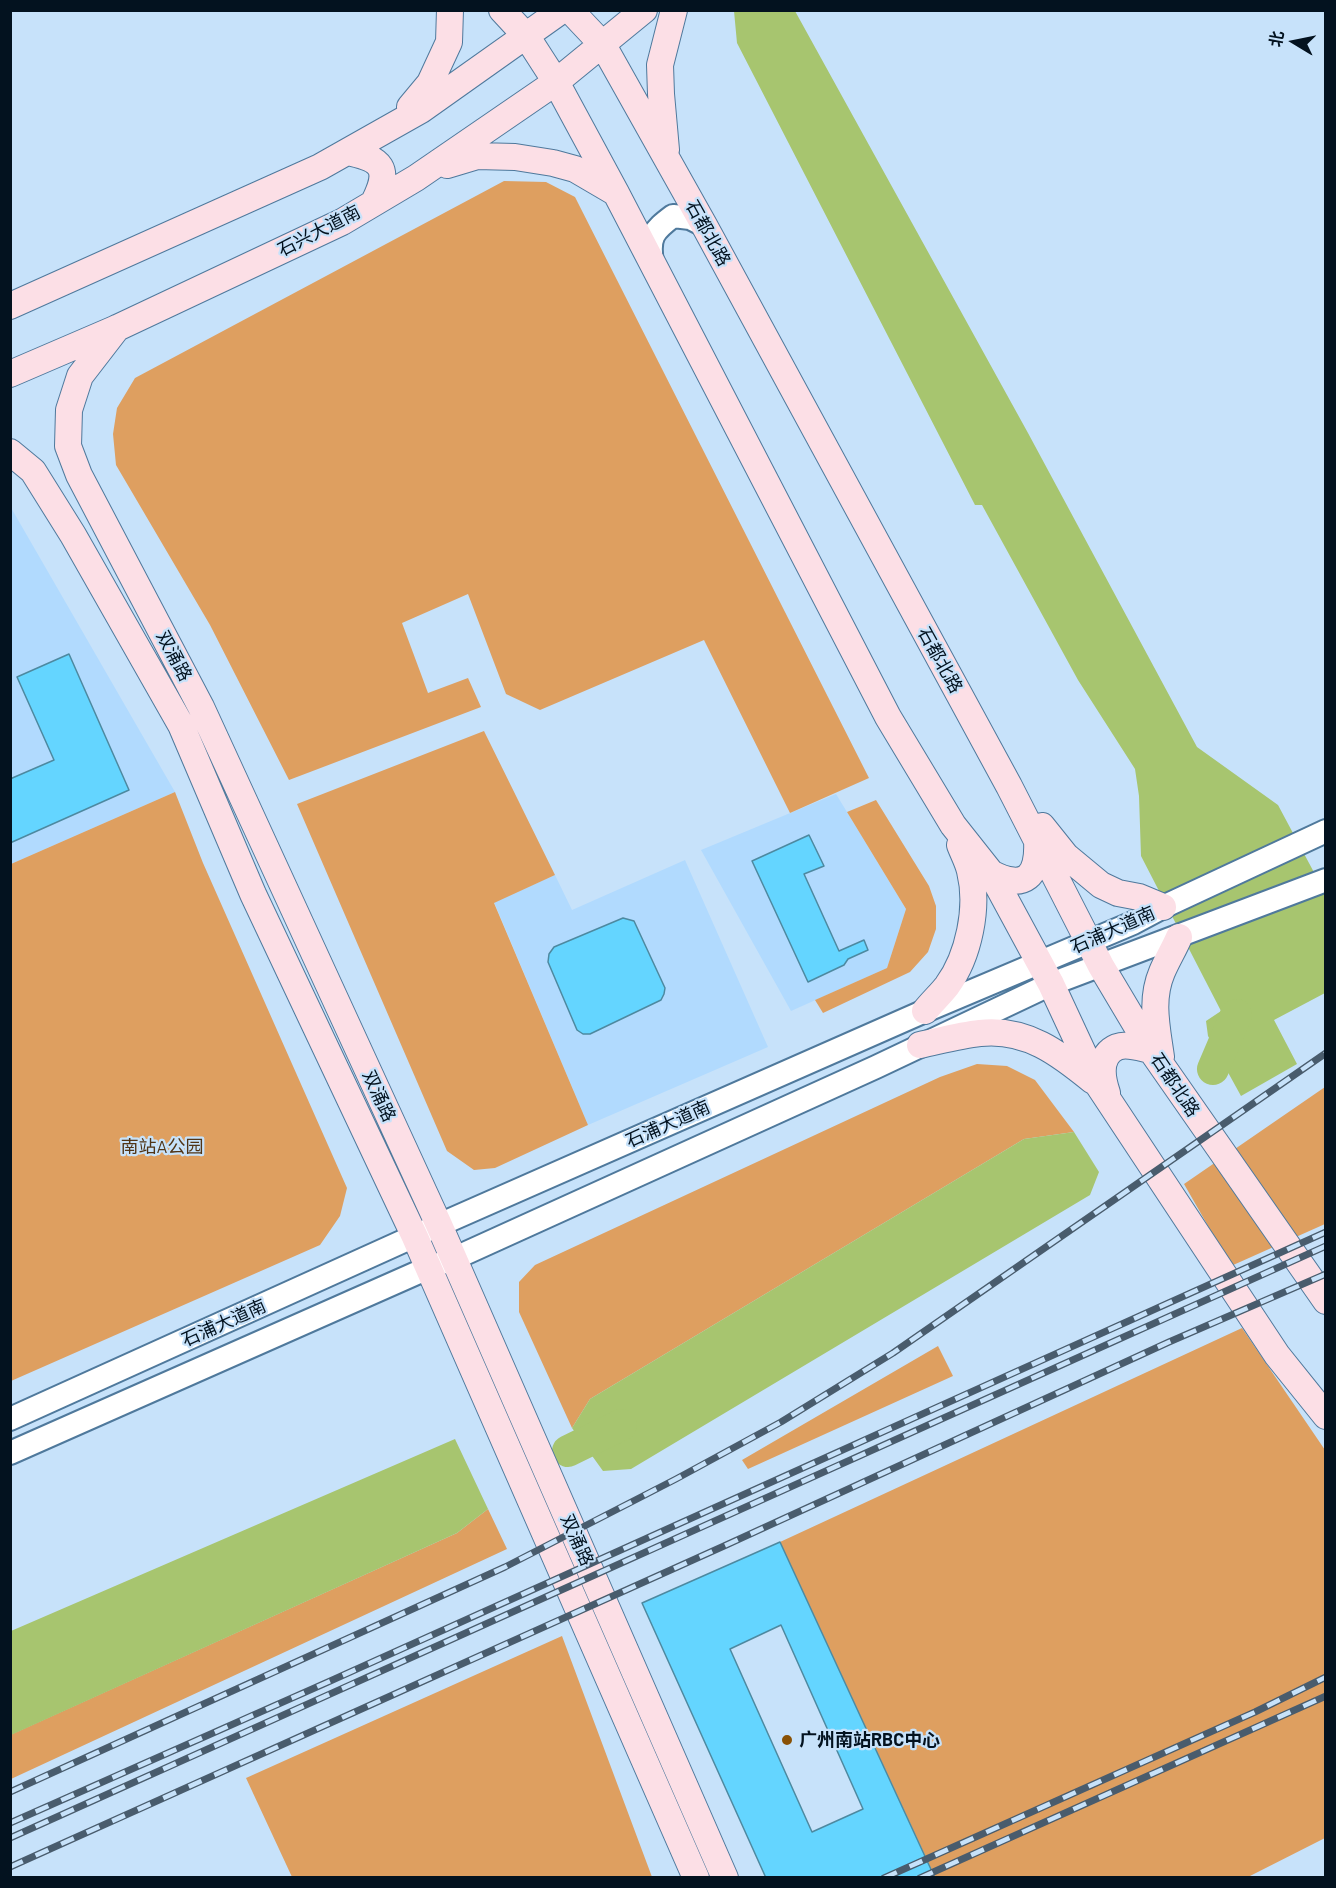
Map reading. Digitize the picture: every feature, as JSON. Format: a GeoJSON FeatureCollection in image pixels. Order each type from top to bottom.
{"type":"FeatureCollection","features":[{"type":"Feature","properties":{"kind":"main road"},"geometry":{"type":"LineString","coordinates":[[395,124],[430,83],[449,42],[450,10]]}},
{"type":"Feature","properties":{"kind":"main road"},"geometry":{"type":"LineString","coordinates":[[502,10],[527,37],[556,82],[888,717],[953,825],[991,873],[1051,984],[1103,1092],[1277,1355],[1326,1416]]}},
{"type":"Feature","properties":{"kind":"main road"},"geometry":{"type":"LineString","coordinates":[[10,306],[320,167],[421,110],[562,10]]}},
{"type":"Feature","properties":{"kind":"main road","name":"石都北路"},"geometry":{"type":"LineString","coordinates":[[570,10],[603,45],[704,225],[1009,786],[1101,966],[1157,1060],[1326,1301]]}},
{"type":"Feature","properties":{"kind":"main road","name":"石兴大道南"},"geometry":{"type":"LineString","coordinates":[[10,374],[117,328],[342,222],[416,178],[556,82],[644,10]]}},
{"type":"Feature","properties":{"kind":"main road"},"geometry":{"type":"LineString","coordinates":[[667,160],[660,65],[674,10]]}},
{"type":"Feature","properties":{"kind":"main road"},"geometry":{"type":"LineString","coordinates":[[347,152],[368,156],[377,161],[382,175],[381,188],[374,202]]}},
{"type":"Feature","properties":{"kind":"main road"},"geometry":{"type":"LineString","coordinates":[[416,178],[449,164],[477,156],[515,157],[575,169],[616,193]]}},
{"type":"Feature","properties":{"kind":"main road"},"geometry":{"type":"LineString","coordinates":[[10,297],[48,289]]}},
{"type":"Feature","properties":{"kind":"main road","name":"双涌路"},"geometry":{"type":"LineString","coordinates":[[117,328],[80,376],[69,410],[68,446],[79,476],[201,707],[439,1225],[725,1878]]}},
{"type":"Feature","properties":{"kind":"main road","name":"双涌路"},"geometry":{"type":"LineString","coordinates":[[10,452],[33,471],[73,535],[181,725],[253,894],[415,1237],[696,1878]]}},
{"type":"Feature","properties":{"kind":"main road"},"geometry":{"type":"LineString","coordinates":[[1009,786],[1066,856],[1101,885],[1118,893],[1139,897],[1163,907]]}},
{"type":"Feature","properties":{"kind":"main road"},"geometry":{"type":"LineString","coordinates":[[925,1011],[947,985],[960,962],[968,939],[973,904],[970,871],[953,825]]}},
{"type":"Feature","properties":{"kind":"main road"},"geometry":{"type":"LineString","coordinates":[[991,873],[1005,881],[1016,882],[1026,877],[1035,869],[1038,858],[1037,841]]}},
{"type":"Feature","properties":{"kind":"main road"},"geometry":{"type":"LineString","coordinates":[[1157,1060],[1155,992],[1179,937]]}},
{"type":"Feature","properties":{"kind":"main road"},"geometry":{"type":"LineString","coordinates":[[920,1046],[980,1033],[1010,1033],[1033,1039],[1073,1064],[1103,1092]]}},
{"type":"Feature","properties":{"kind":"main road"},"geometry":{"type":"LineString","coordinates":[[1103,1092],[1102,1076],[1106,1057],[1118,1047],[1131,1046],[1157,1060]]}},
{"type":"Feature","properties":{"kind":"street"},"geometry":{"type":"LineString","coordinates":[[652,262],[649,245],[656,229],[673,216],[690,218],[704,225]]}},
{"type":"Feature","properties":{"kind":"street","name":"石浦大道南"},"geometry":{"type":"LineString","coordinates":[[10,1419],[439,1225],[925,1011],[1133,923],[1326,831]]}},
{"type":"Feature","properties":{"kind":"street","name":"石浦大道南"},"geometry":{"type":"LineString","coordinates":[[10,1453],[453,1259],[1051,984],[1326,880]]}},
{"type":"Feature","properties":{"kind":"street"},"geometry":{"type":"LineString","coordinates":[[1163,907],[1159,919],[1164,931],[1179,937]]}},
{"type":"Feature","properties":{"kind":"street"},"geometry":{"type":"LineString","coordinates":[[859,1040],[874,1038],[882,1042],[884,1049],[876,1066]]}},
{"type":"Feature","properties":{"kind":"shaded area"},"geometry":{"type":"Polygon","coordinates":[[[734,11],[795,11],[1028,433],[1197,747],[1278,805],[1325,893],[1325,993],[1274,1020],[1297,1064],[1241,1096],[1208,1036],[1206,1021],[1221,1011],[1141,856],[1139,796],[1135,769],[1078,680],[982,505],[975,505],[737,43],[734,11]]]}},
{"type":"Feature","properties":{"kind":"shaded area"},"geometry":{"type":"Polygon","coordinates":[[[10,506],[175,792],[11,864],[10,864],[10,506]]]}},
{"type":"Feature","properties":{"kind":"shaded area"},"geometry":{"type":"Polygon","coordinates":[[[836,794],[906,909],[887,968],[791,1011],[701,850],[836,794]]]}},
{"type":"Feature","properties":{"kind":"shaded area"},"geometry":{"type":"Polygon","coordinates":[[[685,860],[768,1047],[588,1125],[494,902],[555,875],[572,910],[685,860]]]}},
{"type":"Feature","properties":{"kind":"shaded area"},"geometry":{"type":"Polygon","coordinates":[[[1074,1132],[1099,1172],[1090,1195],[631,1469],[603,1471],[572,1428],[590,1399],[1024,1139],[1074,1132]]]}},
{"type":"Feature","properties":{"kind":"shaded area"},"geometry":{"type":"Polygon","coordinates":[[[455,1439],[488,1509],[457,1533],[11,1735],[11,1631],[455,1439]]]}},
{"type":"Feature","properties":{"kind":"green space"},"geometry":{"type":"Polygon","coordinates":[[[504,181],[546,182],[575,197],[869,778],[790,813],[704,640],[540,710],[506,694],[468,594],[402,623],[428,693],[468,678],[481,707],[289,780],[210,625],[116,465],[113,434],[117,408],[135,378],[504,181]]]}},
{"type":"Feature","properties":{"kind":"green space"},"geometry":{"type":"Polygon","coordinates":[[[484,731],[555,875],[494,903],[588,1125],[495,1168],[474,1170],[447,1151],[297,804],[484,731]]]}},
{"type":"Feature","properties":{"kind":"green space","name":"南站A公园"},"geometry":{"type":"Polygon","coordinates":[[[175,792],[203,863],[347,1188],[340,1216],[320,1245],[11,1381],[11,864],[175,792]]]}},
{"type":"Feature","properties":{"kind":"green space"},"geometry":{"type":"Polygon","coordinates":[[[876,800],[929,886],[936,906],[936,929],[928,952],[910,972],[823,1013],[815,1000],[887,968],[906,909],[847,812],[876,800]]]}},
{"type":"Feature","properties":{"kind":"green space"},"geometry":{"type":"Polygon","coordinates":[[[977,1064],[1007,1066],[1035,1080],[1074,1132],[1024,1139],[590,1399],[572,1428],[519,1312],[519,1282],[535,1265],[940,1077],[977,1064]]]}},
{"type":"Feature","properties":{"kind":"green space"},"geometry":{"type":"Polygon","coordinates":[[[1325,1087],[1325,1224],[1231,1266],[1184,1184],[1325,1087]]]}},
{"type":"Feature","properties":{"kind":"green space"},"geometry":{"type":"Polygon","coordinates":[[[1242,1328],[1325,1450],[1325,1838],[1248,1877],[935,1877],[780,1542],[1242,1328]]]}},
{"type":"Feature","properties":{"kind":"green space"},"geometry":{"type":"Polygon","coordinates":[[[938,1346],[953,1376],[748,1469],[742,1460],[938,1346]]]}},
{"type":"Feature","properties":{"kind":"green space"},"geometry":{"type":"Polygon","coordinates":[[[488,1509],[507,1549],[11,1779],[10,1735],[457,1533],[488,1509]]]}},
{"type":"Feature","properties":{"kind":"green space"},"geometry":{"type":"Polygon","coordinates":[[[562,1636],[652,1877],[292,1877],[246,1778],[562,1636]]]}},
{"type":"Feature","properties":{"kind":"building"},"geometry":{"type":"Polygon","coordinates":[[[69,654],[129,790],[10,843],[10,779],[54,760],[17,677],[69,654]]]}},
{"type":"Feature","properties":{"kind":"building"},"geometry":{"type":"Polygon","coordinates":[[[809,835],[824,866],[804,874],[839,951],[864,940],[868,950],[848,959],[844,965],[808,982],[752,861],[809,835]]]}},
{"type":"Feature","properties":{"kind":"building"},"geometry":{"type":"Polygon","coordinates":[[[623,918],[634,921],[665,988],[664,994],[661,1000],[590,1034],[583,1034],[577,1030],[548,962],[549,954],[554,947],[623,918]]]}},
{"type":"Feature","properties":{"kind":"building","name":"广州南站RBC中心"},"geometry":{"type":"Polygon","coordinates":[[[780,1542],[935,1878],[766,1878],[642,1603],[780,1542]]]}},
{"type":"Feature","properties":{"kind":"building"},"geometry":{"type":"Polygon","coordinates":[[[781,1625],[863,1809],[812,1832],[730,1649],[781,1625]]]}},
{"type":"Feature","properties":{"kind":"waterway"},"geometry":{"type":"LineString","coordinates":[[1213,1069],[1236,1015]]}},
{"type":"Feature","properties":{"kind":"waterway"},"geometry":{"type":"LineString","coordinates":[[568,1451],[621,1425]]}},
{"type":"Feature","properties":{"kind":"railway"},"geometry":{"type":"LineString","coordinates":[[10,1792],[505,1567],[781,1422],[893,1353],[1326,1053]]}},
{"type":"Feature","properties":{"kind":"railway"},"geometry":{"type":"LineString","coordinates":[[10,1823],[1326,1232]]}},
{"type":"Feature","properties":{"kind":"railway"},"geometry":{"type":"LineString","coordinates":[[10,1838],[1326,1246]]}},
{"type":"Feature","properties":{"kind":"railway"},"geometry":{"type":"LineString","coordinates":[[10,1867],[724,1546],[1169,1342],[1326,1274]]}},
{"type":"Feature","properties":{"kind":"railway"},"geometry":{"type":"LineString","coordinates":[[884,1878],[1255,1712],[1326,1677]]}},
{"type":"Feature","properties":{"kind":"railway"},"geometry":{"type":"LineString","coordinates":[[920,1878],[1326,1696]]}},
{"type":"Feature","properties":{"kind":"place","name":"广州南站RBC中心"},"geometry":{"type":"Point","coordinates":[787,1740]}}]}
